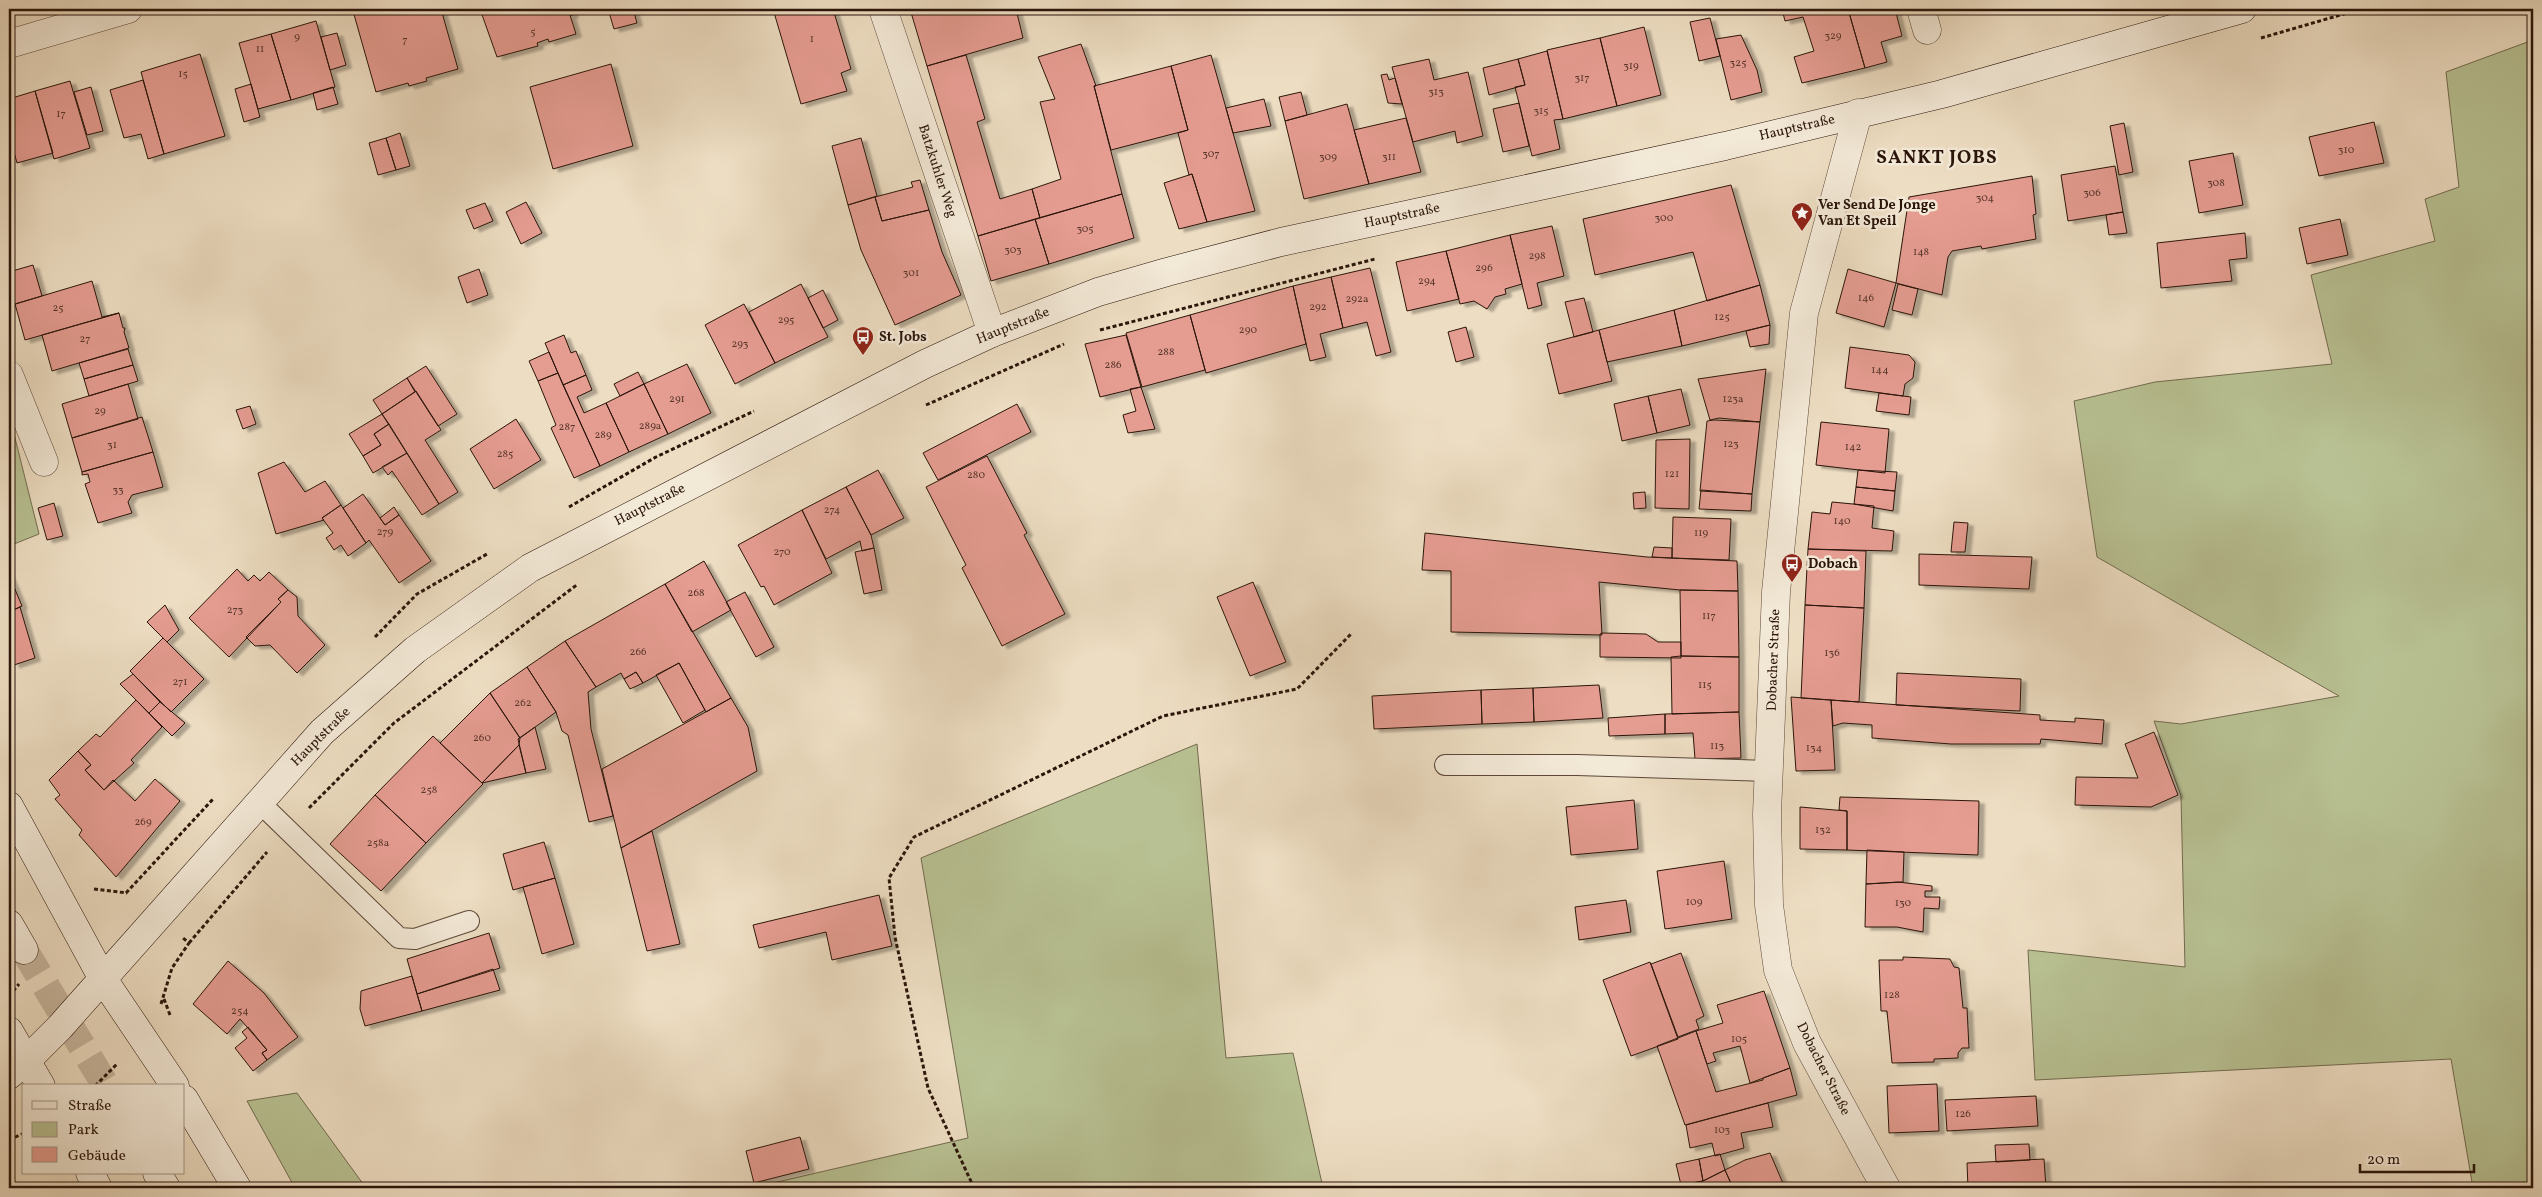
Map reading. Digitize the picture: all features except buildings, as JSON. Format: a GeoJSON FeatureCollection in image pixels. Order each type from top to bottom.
{"type":"FeatureCollection","features":[{"type":"Feature","properties":{"kind":"main road"},"geometry":{"type":"LineString","coordinates":[[9,44],[89,14],[128,9]]}},
{"type":"Feature","properties":{"kind":"main road","name":"Batzkuhler Weg"},"geometry":{"type":"LineString","coordinates":[[883,9],[992,333]]}},
{"type":"Feature","properties":{"kind":"main road","name":"Hauptstraße"},"geometry":{"type":"LineString","coordinates":[[18,1068],[103,979],[322,732],[415,650],[530,568],[878,387],[992,333],[1098,292],[1281,242],[1725,146],[1942,94],[2242,9]]}},
{"type":"Feature","properties":{"kind":"main road","name":"Dobacher Straße"},"geometry":{"type":"LineString","coordinates":[[1858,113],[1804,313],[1776,592],[1767,814],[1769,904],[1778,970],[1807,1043],[1886,1188]]}},
{"type":"Feature","properties":{"kind":"main road"},"geometry":{"type":"LineString","coordinates":[[9,375],[44,462]]}},
{"type":"Feature","properties":{"kind":"main road"},"geometry":{"type":"LineString","coordinates":[[9,806],[103,979],[174,1084]]}},
{"type":"Feature","properties":{"kind":"main road"},"geometry":{"type":"LineString","coordinates":[[9,924],[24,950]]}},
{"type":"Feature","properties":{"kind":"main road"},"geometry":{"type":"LineString","coordinates":[[9,1031],[18,1068],[38,1084]]}},
{"type":"Feature","properties":{"kind":"main road"},"geometry":{"type":"LineString","coordinates":[[185,1101],[237,1188]]}},
{"type":"Feature","properties":{"kind":"main road"},"geometry":{"type":"LineString","coordinates":[[91,1174],[98,1188]]}},
{"type":"Feature","properties":{"kind":"main road"},"geometry":{"type":"LineString","coordinates":[[158,1174],[166,1188]]}},
{"type":"Feature","properties":{"kind":"lane"},"geometry":{"type":"LineString","coordinates":[[1445,765],[1576,765],[1769,771]]}},
{"type":"Feature","properties":{"kind":"lane"},"geometry":{"type":"LineString","coordinates":[[259,802],[399,938],[415,939],[468,921]]}},
{"type":"Feature","properties":{"kind":"path"},"geometry":{"type":"LineString","coordinates":[[2258,39],[2361,9]]}},
{"type":"Feature","properties":{"kind":"path"},"geometry":{"type":"LineString","coordinates":[[1093,332],[1376,258]]}},
{"type":"Feature","properties":{"kind":"path"},"geometry":{"type":"LineString","coordinates":[[923,406],[1066,343]]}},
{"type":"Feature","properties":{"kind":"path"},"geometry":{"type":"LineString","coordinates":[[562,511],[656,457],[755,411]]}},
{"type":"Feature","properties":{"kind":"path"},"geometry":{"type":"LineString","coordinates":[[369,643],[417,594],[494,550]]}},
{"type":"Feature","properties":{"kind":"path"},"geometry":{"type":"LineString","coordinates":[[189,943],[288,830],[394,723],[585,578]]}},
{"type":"Feature","properties":{"kind":"path"},"geometry":{"type":"LineString","coordinates":[[974,1188],[928,1088],[895,937],[889,878],[914,837],[1163,716],[1297,689],[1352,633]]}},
{"type":"Feature","properties":{"kind":"path"},"geometry":{"type":"LineString","coordinates":[[126,893],[216,797]]}},
{"type":"Feature","properties":{"kind":"path"},"geometry":{"type":"LineString","coordinates":[[9,1140],[22,1134]]}},
{"type":"Feature","properties":{"kind":"green space"},"geometry":{"type":"Polygon","coordinates":[[[2533,40],[2533,1188],[2473,1188],[2451,1059],[2035,1080],[2028,950],[2185,967],[2181,796],[2154,721],[2181,724],[2339,696],[2097,557],[2074,401],[2155,382],[2332,364],[2311,275],[2435,241],[2425,199],[2459,187],[2446,72],[2533,40]]]}},
{"type":"Feature","properties":{"kind":"green space"},"geometry":{"type":"Polygon","coordinates":[[[9,430],[14,434],[39,534],[9,546],[9,430]]]}},
{"type":"Feature","properties":{"kind":"green space"},"geometry":{"type":"Polygon","coordinates":[[[1197,744],[1226,1058],[1293,1053],[1323,1188],[751,1188],[968,1138],[921,858],[1197,744]]]}},
{"type":"Feature","properties":{"kind":"green space"},"geometry":{"type":"Polygon","coordinates":[[[297,1093],[366,1188],[295,1188],[247,1101],[297,1093]]]}},
{"type":"Feature","properties":{"kind":"tunnel"},"geometry":{"type":"LineString","coordinates":[[24,950],[105,1084]]}},
{"type":"Feature","properties":{"kind":"place","name":"Ver Send De Jonge Van Et Speil"},"geometry":{"type":"Point","coordinates":[1802,232]}},
{"type":"Feature","properties":{"kind":"place","name":"St. Jobs"},"geometry":{"type":"Point","coordinates":[863,356]}},
{"type":"Feature","properties":{"kind":"place","name":"Dobach"},"geometry":{"type":"Point","coordinates":[1792,583]}},
{"type":"Feature","properties":{"kind":"district","name":"SANKT JOBS"},"geometry":{"type":"Point","coordinates":[1937,158]}}]}
